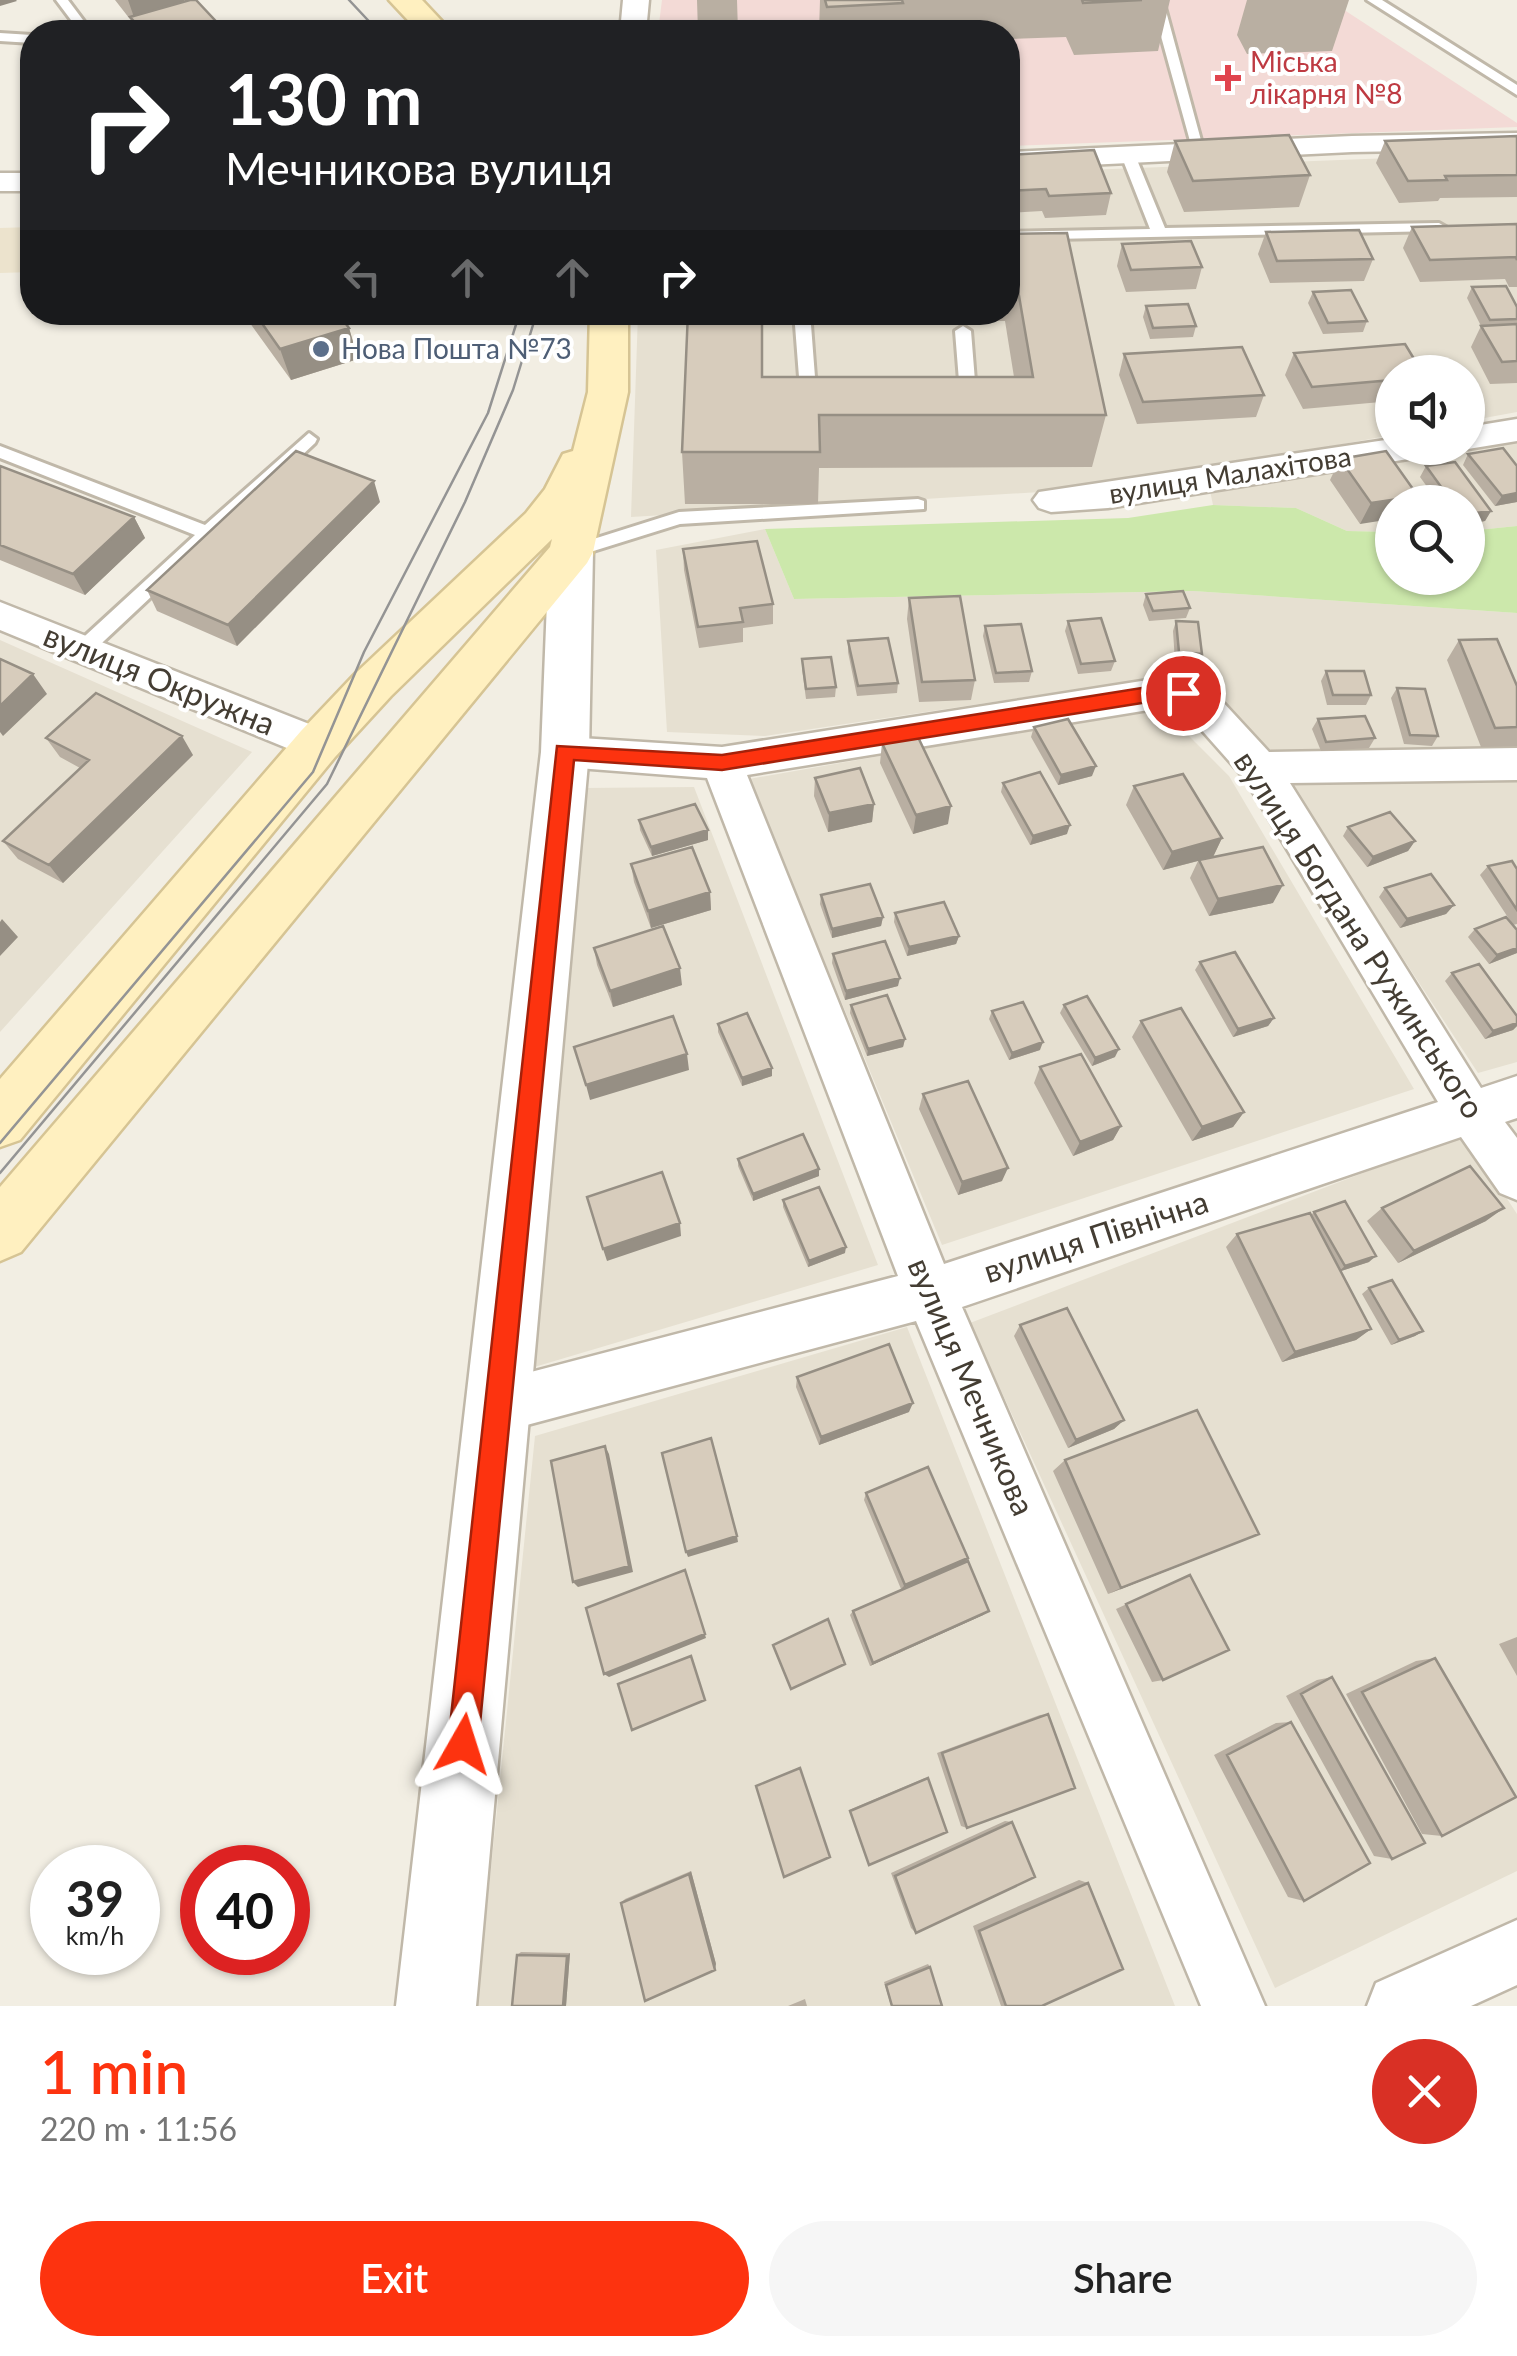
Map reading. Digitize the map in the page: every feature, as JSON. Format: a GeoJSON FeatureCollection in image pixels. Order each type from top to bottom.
{"type":"FeatureCollection","features":[{"type":"Feature","properties":{"kind":"main road"},"geometry":{"type":"LineString","coordinates":[[404,0],[424,20]]}},
{"type":"Feature","properties":{"kind":"main road"},"geometry":{"type":"LineString","coordinates":[[0,1232],[571,552],[608,392],[609,325]]}},
{"type":"Feature","properties":{"kind":"main road"},"geometry":{"type":"LineString","coordinates":[[0,1121],[318,744],[374,684],[541,524],[564,495],[608,392]]}},
{"type":"Feature","properties":{"kind":"street"},"geometry":{"type":"LineString","coordinates":[[1020,161],[1517,141]]}},
{"type":"Feature","properties":{"kind":"street"},"geometry":{"type":"LineString","coordinates":[[1485,435],[1517,430]]}},
{"type":"Feature","properties":{"kind":"street","name":"вулиця Малахітова"},"geometry":{"type":"LineString","coordinates":[[1051,500],[1108,496],[1375,453]]}},
{"type":"Feature","properties":{"kind":"street"},"geometry":{"type":"LineString","coordinates":[[436,2006],[564,752],[571,552]]}},
{"type":"Feature","properties":{"kind":"street","name":"вулиця Окружна"},"geometry":{"type":"LineString","coordinates":[[0,615],[318,744]]}},
{"type":"Feature","properties":{"kind":"street","name":"вулиця Богдана Ружинського"},"geometry":{"type":"LineString","coordinates":[[564,752],[722,762],[1167,692],[1195,697],[1259,768],[1494,1105],[1517,1177]]}},
{"type":"Feature","properties":{"kind":"street","name":"вулиця Мечникова"},"geometry":{"type":"LineString","coordinates":[[722,762],[930,1293],[1233,2006]]}},
{"type":"Feature","properties":{"kind":"street"},"geometry":{"type":"LineString","coordinates":[[1259,768],[1517,764]]}},
{"type":"Feature","properties":{"kind":"street","name":"вулиця Північна"},"geometry":{"type":"LineString","coordinates":[[497,1407],[930,1293],[1494,1105]]}},
{"type":"Feature","properties":{"kind":"street"},"geometry":{"type":"LineString","coordinates":[[1400,2006],[1517,1952]]}},
{"type":"Feature","properties":{"kind":"lane"},"geometry":{"type":"LineString","coordinates":[[1373,0],[1517,92]]}},
{"type":"Feature","properties":{"kind":"lane"},"geometry":{"type":"LineString","coordinates":[[1142,6],[1158,3],[1200,152]]}},
{"type":"Feature","properties":{"kind":"lane"},"geometry":{"type":"LineString","coordinates":[[1128,156],[1160,234]]}},
{"type":"Feature","properties":{"kind":"lane"},"geometry":{"type":"LineString","coordinates":[[1020,236],[1458,226]]}},
{"type":"Feature","properties":{"kind":"lane"},"geometry":{"type":"LineString","coordinates":[[803,325],[807,378],[812,387],[846,391]]}},
{"type":"Feature","properties":{"kind":"lane"},"geometry":{"type":"LineString","coordinates":[[932,392],[962,389],[967,381],[963,331]]}},
{"type":"Feature","properties":{"kind":"lane"},"geometry":{"type":"LineString","coordinates":[[82,651],[309,439]]}},
{"type":"Feature","properties":{"kind":"lane"},"geometry":{"type":"LineString","coordinates":[[0,452],[208,533]]}},
{"type":"Feature","properties":{"kind":"lane"},"geometry":{"type":"LineString","coordinates":[[571,552],[679,518],[918,506]]}},
{"type":"Feature","properties":{"kind":"shaded area","name":"Міська лікарня №8"},"geometry":{"type":"Polygon","coordinates":[[[662,0],[1329,0],[1517,123],[1517,127],[1020,146],[1020,20],[660,20],[662,0]]]}},
{"type":"Feature","properties":{"kind":"shaded area"},"geometry":{"type":"Polygon","coordinates":[[[1517,153],[1517,412],[1485,418],[1485,355],[1375,355],[1375,438],[1106,488],[631,517],[638,325],[1020,325],[1020,173],[1517,153]]]}},
{"type":"Feature","properties":{"kind":"shaded area"},"geometry":{"type":"Polygon","coordinates":[[[20,227],[20,272],[0,273],[0,228],[20,227]]]}},
{"type":"Feature","properties":{"kind":"shaded area"},"geometry":{"type":"Polygon","coordinates":[[[1517,436],[1517,526],[1485,529],[1485,485],[1375,485],[1375,532],[1347,531],[1296,508],[1213,505],[1209,486],[1375,459],[1375,465],[1485,465],[1485,441],[1517,436]]]}},
{"type":"Feature","properties":{"kind":"shaded area"},"geometry":{"type":"Polygon","coordinates":[[[765,529],[794,599],[1193,591],[1517,613],[1517,749],[1276,755],[1186,673],[765,736],[667,732],[656,550],[765,529]]]}},
{"type":"Feature","properties":{"kind":"shaded area"},"geometry":{"type":"Polygon","coordinates":[[[0,640],[252,752],[0,1032],[0,640]]]}},
{"type":"Feature","properties":{"kind":"shaded area"},"geometry":{"type":"Polygon","coordinates":[[[1160,707],[1229,776],[1414,1089],[942,1245],[749,779],[1160,707]]]}},
{"type":"Feature","properties":{"kind":"shaded area"},"geometry":{"type":"Polygon","coordinates":[[[1517,777],[1517,1062],[1478,1073],[1289,784],[1517,777]]]}},
{"type":"Feature","properties":{"kind":"shaded area"},"geometry":{"type":"Polygon","coordinates":[[[694,787],[878,1265],[531,1368],[584,788],[694,787]]]}},
{"type":"Feature","properties":{"kind":"shaded area"},"geometry":{"type":"Polygon","coordinates":[[[1465,1134],[1517,1214],[1517,1871],[1275,1988],[970,1323],[1465,1134]]]}},
{"type":"Feature","properties":{"kind":"shaded area"},"geometry":{"type":"Polygon","coordinates":[[[907,1327],[1175,2006],[477,2006],[535,1436],[907,1327]]]}},
{"type":"Feature","properties":{"kind":"green space"},"geometry":{"type":"Polygon","coordinates":[[[1213,505],[1296,508],[1347,531],[1375,532],[1375,595],[1485,595],[1485,529],[1517,526],[1517,613],[1193,591],[794,599],[765,529],[1128,518],[1213,505]]]}},
{"type":"Feature","properties":{"kind":"building"},"geometry":{"type":"Polygon","coordinates":[[[196,0],[215,20],[133,20],[130,17],[196,0]]]}},
{"type":"Feature","properties":{"kind":"building"},"geometry":{"type":"Polygon","coordinates":[[[825,0],[902,0],[903,3],[827,7],[825,0]]]}},
{"type":"Feature","properties":{"kind":"building"},"geometry":{"type":"Polygon","coordinates":[[[1082,0],[1142,0],[1083,3],[1082,0]]]}},
{"type":"Feature","properties":{"kind":"building"},"geometry":{"type":"Polygon","coordinates":[[[1289,135],[1310,175],[1193,181],[1175,141],[1289,135]]]}},
{"type":"Feature","properties":{"kind":"building"},"geometry":{"type":"Polygon","coordinates":[[[1517,136],[1517,175],[1445,176],[1447,180],[1408,181],[1385,141],[1517,136]]]}},
{"type":"Feature","properties":{"kind":"building"},"geometry":{"type":"Polygon","coordinates":[[[1094,150],[1111,193],[1049,196],[1046,189],[1020,190],[1020,154],[1094,150]]]}},
{"type":"Feature","properties":{"kind":"building"},"geometry":{"type":"Polygon","coordinates":[[[1517,224],[1517,260],[1430,260],[1412,227],[1517,224]]]}},
{"type":"Feature","properties":{"kind":"building"},"geometry":{"type":"Polygon","coordinates":[[[1359,230],[1373,259],[1277,261],[1266,232],[1359,230]]]}},
{"type":"Feature","properties":{"kind":"building"},"geometry":{"type":"Polygon","coordinates":[[[1067,233],[1106,415],[819,415],[820,452],[682,452],[687,325],[762,325],[762,377],[1033,377],[1020,302],[1020,234],[1067,233]]]}},
{"type":"Feature","properties":{"kind":"building"},"geometry":{"type":"Polygon","coordinates":[[[1191,241],[1202,267],[1131,270],[1122,244],[1191,241]]]}},
{"type":"Feature","properties":{"kind":"building"},"geometry":{"type":"Polygon","coordinates":[[[1506,286],[1517,307],[1517,319],[1490,320],[1472,287],[1506,286]]]}},
{"type":"Feature","properties":{"kind":"building"},"geometry":{"type":"Polygon","coordinates":[[[1351,290],[1367,321],[1328,323],[1313,292],[1351,290]]]}},
{"type":"Feature","properties":{"kind":"building"},"geometry":{"type":"Polygon","coordinates":[[[1188,304],[1196,326],[1153,328],[1146,306],[1188,304]]]}},
{"type":"Feature","properties":{"kind":"building"},"geometry":{"type":"Polygon","coordinates":[[[1517,324],[1517,361],[1502,362],[1481,326],[1517,324]]]}},
{"type":"Feature","properties":{"kind":"building"},"geometry":{"type":"Polygon","coordinates":[[[263,325],[349,328],[280,349],[263,325]]]}},
{"type":"Feature","properties":{"kind":"building"},"geometry":{"type":"Polygon","coordinates":[[[1405,344],[1412,355],[1375,355],[1375,381],[1312,387],[1294,353],[1405,344]]]}},
{"type":"Feature","properties":{"kind":"building"},"geometry":{"type":"Polygon","coordinates":[[[1242,347],[1264,395],[1143,402],[1124,354],[1242,347]]]}},
{"type":"Feature","properties":{"kind":"building"},"geometry":{"type":"Polygon","coordinates":[[[1503,448],[1517,466],[1517,493],[1502,496],[1477,465],[1485,465],[1485,451],[1503,448]]]}},
{"type":"Feature","properties":{"kind":"building"},"geometry":{"type":"Polygon","coordinates":[[[296,451],[374,481],[228,625],[147,590],[296,451]]]}},
{"type":"Feature","properties":{"kind":"building"},"geometry":{"type":"Polygon","coordinates":[[[1375,453],[1375,465],[1396,465],[1410,485],[1375,485],[1375,502],[1371,503],[1340,459],[1375,453]]]}},
{"type":"Feature","properties":{"kind":"building"},"geometry":{"type":"Polygon","coordinates":[[[1457,465],[1472,485],[1440,485],[1426,466],[1457,465]]]}},
{"type":"Feature","properties":{"kind":"building"},"geometry":{"type":"Polygon","coordinates":[[[0,466],[134,517],[73,574],[0,545],[0,466]]]}},
{"type":"Feature","properties":{"kind":"building"},"geometry":{"type":"Polygon","coordinates":[[[757,541],[773,604],[740,608],[743,622],[698,627],[683,549],[757,541]]]}},
{"type":"Feature","properties":{"kind":"building"},"geometry":{"type":"Polygon","coordinates":[[[1183,591],[1190,608],[1153,611],[1146,594],[1183,591]]]}},
{"type":"Feature","properties":{"kind":"building"},"geometry":{"type":"Polygon","coordinates":[[[960,596],[975,680],[922,682],[909,598],[960,596]]]}},
{"type":"Feature","properties":{"kind":"building"},"geometry":{"type":"Polygon","coordinates":[[[1101,618],[1115,661],[1081,664],[1068,621],[1101,618]]]}},
{"type":"Feature","properties":{"kind":"building"},"geometry":{"type":"Polygon","coordinates":[[[1176,621],[1198,622],[1202,654],[1179,652],[1176,621]]]}},
{"type":"Feature","properties":{"kind":"building"},"geometry":{"type":"Polygon","coordinates":[[[1021,624],[1032,671],[996,673],[985,626],[1021,624]]]}},
{"type":"Feature","properties":{"kind":"building"},"geometry":{"type":"Polygon","coordinates":[[[888,638],[898,683],[858,686],[848,641],[888,638]]]}},
{"type":"Feature","properties":{"kind":"building"},"geometry":{"type":"Polygon","coordinates":[[[1497,639],[1517,686],[1517,727],[1495,728],[1459,640],[1497,639]]]}},
{"type":"Feature","properties":{"kind":"building"},"geometry":{"type":"Polygon","coordinates":[[[831,657],[836,687],[806,689],[802,659],[831,657]]]}},
{"type":"Feature","properties":{"kind":"building"},"geometry":{"type":"Polygon","coordinates":[[[0,659],[33,674],[0,706],[0,659]]]}},
{"type":"Feature","properties":{"kind":"building"},"geometry":{"type":"Polygon","coordinates":[[[1326,671],[1364,671],[1371,695],[1333,695],[1326,671]]]}},
{"type":"Feature","properties":{"kind":"building"},"geometry":{"type":"Polygon","coordinates":[[[1397,688],[1425,689],[1438,736],[1410,735],[1397,688]]]}},
{"type":"Feature","properties":{"kind":"building"},"geometry":{"type":"Polygon","coordinates":[[[96,693],[182,736],[49,865],[3,841],[89,760],[46,738],[96,693]]]}},
{"type":"Feature","properties":{"kind":"building"},"geometry":{"type":"Polygon","coordinates":[[[1365,716],[1375,738],[1326,742],[1318,719],[1365,716]]]}},
{"type":"Feature","properties":{"kind":"building"},"geometry":{"type":"Polygon","coordinates":[[[1068,719],[1096,766],[1061,775],[1034,727],[1068,719]]]}},
{"type":"Feature","properties":{"kind":"building"},"geometry":{"type":"Polygon","coordinates":[[[917,735],[951,806],[916,815],[882,743],[917,735]]]}},
{"type":"Feature","properties":{"kind":"building"},"geometry":{"type":"Polygon","coordinates":[[[860,768],[874,804],[829,813],[815,778],[860,768]]]}},
{"type":"Feature","properties":{"kind":"building"},"geometry":{"type":"Polygon","coordinates":[[[1040,772],[1070,825],[1033,836],[1003,783],[1040,772]]]}},
{"type":"Feature","properties":{"kind":"building"},"geometry":{"type":"Polygon","coordinates":[[[1183,774],[1222,838],[1172,852],[1134,786],[1183,774]]]}},
{"type":"Feature","properties":{"kind":"building"},"geometry":{"type":"Polygon","coordinates":[[[695,804],[708,830],[651,847],[639,820],[695,804]]]}},
{"type":"Feature","properties":{"kind":"building"},"geometry":{"type":"Polygon","coordinates":[[[1390,812],[1415,841],[1373,857],[1348,827],[1390,812]]]}},
{"type":"Feature","properties":{"kind":"building"},"geometry":{"type":"Polygon","coordinates":[[[692,847],[710,892],[648,911],[631,864],[692,847]]]}},
{"type":"Feature","properties":{"kind":"building"},"geometry":{"type":"Polygon","coordinates":[[[1263,847],[1283,885],[1218,899],[1199,860],[1263,847]]]}},
{"type":"Feature","properties":{"kind":"building"},"geometry":{"type":"Polygon","coordinates":[[[1512,861],[1517,869],[1517,910],[1488,866],[1512,861]]]}},
{"type":"Feature","properties":{"kind":"building"},"geometry":{"type":"Polygon","coordinates":[[[1431,874],[1454,905],[1407,919],[1385,888],[1431,874]]]}},
{"type":"Feature","properties":{"kind":"building"},"geometry":{"type":"Polygon","coordinates":[[[870,884],[883,917],[832,929],[821,895],[870,884]]]}},
{"type":"Feature","properties":{"kind":"building"},"geometry":{"type":"Polygon","coordinates":[[[944,902],[959,936],[909,947],[895,913],[944,902]]]}},
{"type":"Feature","properties":{"kind":"building"},"geometry":{"type":"Polygon","coordinates":[[[1506,917],[1517,930],[1517,948],[1497,955],[1475,929],[1506,917]]]}},
{"type":"Feature","properties":{"kind":"building"},"geometry":{"type":"Polygon","coordinates":[[[663,926],[680,968],[610,991],[594,948],[663,926]]]}},
{"type":"Feature","properties":{"kind":"building"},"geometry":{"type":"Polygon","coordinates":[[[885,941],[900,978],[846,991],[833,954],[885,941]]]}},
{"type":"Feature","properties":{"kind":"building"},"geometry":{"type":"Polygon","coordinates":[[[1235,952],[1274,1018],[1238,1029],[1200,962],[1235,952]]]}},
{"type":"Feature","properties":{"kind":"building"},"geometry":{"type":"Polygon","coordinates":[[[1479,964],[1517,1016],[1517,1023],[1493,1031],[1452,973],[1479,964]]]}},
{"type":"Feature","properties":{"kind":"building"},"geometry":{"type":"Polygon","coordinates":[[[887,995],[905,1039],[868,1049],[851,1005],[887,995]]]}},
{"type":"Feature","properties":{"kind":"building"},"geometry":{"type":"Polygon","coordinates":[[[1087,996],[1119,1049],[1095,1058],[1064,1005],[1087,996]]]}},
{"type":"Feature","properties":{"kind":"building"},"geometry":{"type":"Polygon","coordinates":[[[1023,1002],[1043,1042],[1012,1053],[992,1011],[1023,1002]]]}},
{"type":"Feature","properties":{"kind":"building"},"geometry":{"type":"Polygon","coordinates":[[[1181,1008],[1244,1112],[1202,1127],[1141,1021],[1181,1008]]]}},
{"type":"Feature","properties":{"kind":"building"},"geometry":{"type":"Polygon","coordinates":[[[747,1013],[772,1068],[742,1078],[718,1024],[747,1013]]]}},
{"type":"Feature","properties":{"kind":"building"},"geometry":{"type":"Polygon","coordinates":[[[673,1016],[687,1054],[586,1085],[574,1047],[673,1016]]]}},
{"type":"Feature","properties":{"kind":"building"},"geometry":{"type":"Polygon","coordinates":[[[1081,1054],[1121,1126],[1080,1142],[1040,1067],[1081,1054]]]}},
{"type":"Feature","properties":{"kind":"building"},"geometry":{"type":"Polygon","coordinates":[[[968,1081],[1008,1168],[962,1182],[923,1094],[968,1081]]]}},
{"type":"Feature","properties":{"kind":"building"},"geometry":{"type":"Polygon","coordinates":[[[803,1134],[819,1169],[753,1194],[738,1159],[803,1134]]]}},
{"type":"Feature","properties":{"kind":"building"},"geometry":{"type":"Polygon","coordinates":[[[1470,1166],[1504,1208],[1414,1251],[1382,1208],[1470,1166]]]}},
{"type":"Feature","properties":{"kind":"building"},"geometry":{"type":"Polygon","coordinates":[[[662,1172],[680,1223],[603,1249],[587,1197],[662,1172]]]}},
{"type":"Feature","properties":{"kind":"building"},"geometry":{"type":"Polygon","coordinates":[[[819,1187],[846,1247],[809,1261],[783,1200],[819,1187]]]}},
{"type":"Feature","properties":{"kind":"building"},"geometry":{"type":"Polygon","coordinates":[[[1345,1201],[1376,1256],[1345,1266],[1314,1212],[1345,1201]]]}},
{"type":"Feature","properties":{"kind":"building"},"geometry":{"type":"Polygon","coordinates":[[[1310,1213],[1371,1329],[1295,1352],[1237,1234],[1310,1213]]]}},
{"type":"Feature","properties":{"kind":"building"},"geometry":{"type":"Polygon","coordinates":[[[1392,1280],[1423,1331],[1399,1340],[1369,1288],[1392,1280]]]}},
{"type":"Feature","properties":{"kind":"building"},"geometry":{"type":"Polygon","coordinates":[[[1067,1308],[1124,1420],[1076,1440],[1020,1325],[1067,1308]]]}},
{"type":"Feature","properties":{"kind":"building"},"geometry":{"type":"Polygon","coordinates":[[[889,1344],[913,1403],[821,1437],[797,1377],[889,1344]]]}},
{"type":"Feature","properties":{"kind":"building"},"geometry":{"type":"Polygon","coordinates":[[[1197,1410],[1259,1534],[1121,1588],[1065,1460],[1197,1410]]]}},
{"type":"Feature","properties":{"kind":"building"},"geometry":{"type":"Polygon","coordinates":[[[711,1438],[737,1536],[686,1552],[662,1453],[711,1438]]]}},
{"type":"Feature","properties":{"kind":"building"},"geometry":{"type":"Polygon","coordinates":[[[605,1446],[629,1566],[573,1582],[551,1461],[605,1446]]]}},
{"type":"Feature","properties":{"kind":"building"},"geometry":{"type":"Polygon","coordinates":[[[928,1467],[968,1558],[905,1585],[866,1493],[928,1467]]]}},
{"type":"Feature","properties":{"kind":"building"},"geometry":{"type":"Polygon","coordinates":[[[968,1561],[989,1611],[873,1663],[853,1611],[968,1561]]]}},
{"type":"Feature","properties":{"kind":"building"},"geometry":{"type":"Polygon","coordinates":[[[685,1570],[705,1634],[604,1674],[586,1608],[685,1570]]]}},
{"type":"Feature","properties":{"kind":"building"},"geometry":{"type":"Polygon","coordinates":[[[1190,1575],[1229,1650],[1163,1680],[1126,1604],[1190,1575]]]}},
{"type":"Feature","properties":{"kind":"building"},"geometry":{"type":"Polygon","coordinates":[[[828,1619],[845,1664],[791,1689],[773,1645],[828,1619]]]}},
{"type":"Feature","properties":{"kind":"building"},"geometry":{"type":"Polygon","coordinates":[[[691,1656],[705,1700],[632,1730],[618,1684],[691,1656]]]}},
{"type":"Feature","properties":{"kind":"building"},"geometry":{"type":"Polygon","coordinates":[[[1435,1658],[1516,1797],[1442,1836],[1362,1692],[1435,1658]]]}},
{"type":"Feature","properties":{"kind":"building"},"geometry":{"type":"Polygon","coordinates":[[[1332,1677],[1425,1843],[1392,1859],[1301,1694],[1332,1677]]]}},
{"type":"Feature","properties":{"kind":"building"},"geometry":{"type":"Polygon","coordinates":[[[1048,1714],[1075,1788],[967,1828],[942,1753],[1048,1714]]]}},
{"type":"Feature","properties":{"kind":"building"},"geometry":{"type":"Polygon","coordinates":[[[1291,1722],[1370,1863],[1304,1901],[1227,1755],[1291,1722]]]}},
{"type":"Feature","properties":{"kind":"building"},"geometry":{"type":"Polygon","coordinates":[[[800,1768],[830,1857],[784,1877],[756,1786],[800,1768]]]}},
{"type":"Feature","properties":{"kind":"building"},"geometry":{"type":"Polygon","coordinates":[[[928,1778],[947,1832],[869,1865],[850,1811],[928,1778]]]}},
{"type":"Feature","properties":{"kind":"building"},"geometry":{"type":"Polygon","coordinates":[[[1012,1822],[1035,1877],[916,1933],[895,1876],[1012,1822]]]}},
{"type":"Feature","properties":{"kind":"building"},"geometry":{"type":"Polygon","coordinates":[[[689,1874],[715,1970],[645,2001],[621,1903],[689,1874]]]}},
{"type":"Feature","properties":{"kind":"building"},"geometry":{"type":"Polygon","coordinates":[[[1088,1883],[1123,1969],[1042,2006],[1006,2006],[979,1931],[1088,1883]]]}},
{"type":"Feature","properties":{"kind":"building"},"geometry":{"type":"Polygon","coordinates":[[[517,1955],[567,1956],[563,2006],[512,2006],[517,1955]]]}},
{"type":"Feature","properties":{"kind":"building"},"geometry":{"type":"Polygon","coordinates":[[[930,1967],[942,2006],[892,2006],[886,1985],[930,1967]]]}},
{"type":"Feature","properties":{"kind":"tram line"},"geometry":{"type":"LineString","coordinates":[[349,0],[368,20]]}},
{"type":"Feature","properties":{"kind":"tram line"},"geometry":{"type":"LineString","coordinates":[[0,1143],[313,772],[364,652],[488,413],[516,325]]}},
{"type":"Feature","properties":{"kind":"tram line"},"geometry":{"type":"LineString","coordinates":[[0,1173],[327,784],[465,502],[513,390],[533,325]]}},
{"type":"Feature","properties":{"kind":"place","name":"Міська лікарня №8"},"geometry":{"type":"Point","coordinates":[1228,78]}},
{"type":"Feature","properties":{"kind":"place","name":"Нова Пошта №73"},"geometry":{"type":"Point","coordinates":[321,349]}},
{"type":"Feature","properties":{"kind":"route"},"geometry":{"type":"LineString","coordinates":[[463,1744],[564,752],[722,762],[1167,692],[1183,693]]}}]}
